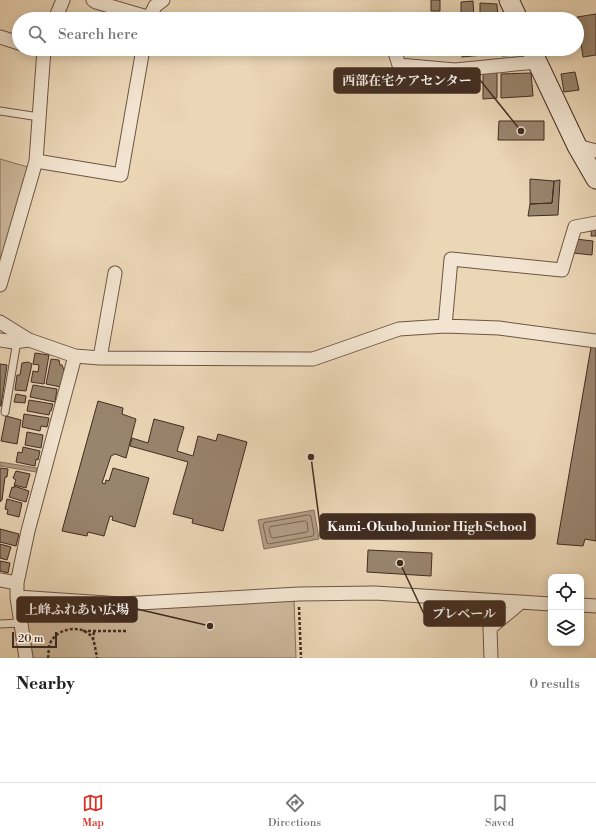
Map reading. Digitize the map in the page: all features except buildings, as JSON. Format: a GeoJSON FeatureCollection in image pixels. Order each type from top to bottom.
{"type":"FeatureCollection","features":[{"type":"Feature","properties":{"kind":"main road"},"geometry":{"type":"LineString","coordinates":[[509,0],[515,12]]}},
{"type":"Feature","properties":{"kind":"main road"},"geometry":{"type":"LineString","coordinates":[[534,56],[577,146],[596,179]]}},
{"type":"Feature","properties":{"kind":"street"},"geometry":{"type":"LineString","coordinates":[[58,12],[62,0]]}},
{"type":"Feature","properties":{"kind":"street"},"geometry":{"type":"LineString","coordinates":[[93,0],[128,12]]}},
{"type":"Feature","properties":{"kind":"street"},"geometry":{"type":"LineString","coordinates":[[153,12],[155,6],[163,0]]}},
{"type":"Feature","properties":{"kind":"street"},"geometry":{"type":"LineString","coordinates":[[0,37],[12,41]]}},
{"type":"Feature","properties":{"kind":"street"},"geometry":{"type":"LineString","coordinates":[[0,285],[36,161],[42,56]]}},
{"type":"Feature","properties":{"kind":"street"},"geometry":{"type":"LineString","coordinates":[[36,161],[121,175],[143,56]]}},
{"type":"Feature","properties":{"kind":"street"},"geometry":{"type":"LineString","coordinates":[[396,56],[399,65],[455,70],[534,56]]}},
{"type":"Feature","properties":{"kind":"street"},"geometry":{"type":"LineString","coordinates":[[577,146],[596,151]]}},
{"type":"Feature","properties":{"kind":"street"},"geometry":{"type":"LineString","coordinates":[[445,326],[451,259],[562,270],[576,227],[596,223]]}},
{"type":"Feature","properties":{"kind":"street"},"geometry":{"type":"LineString","coordinates":[[100,358],[115,273]]}},
{"type":"Feature","properties":{"kind":"street"},"geometry":{"type":"LineString","coordinates":[[0,322],[23,341]]}},
{"type":"Feature","properties":{"kind":"street"},"geometry":{"type":"LineString","coordinates":[[0,340],[23,341],[75,356],[100,358],[313,359],[399,329],[445,326],[499,328],[596,341]]}},
{"type":"Feature","properties":{"kind":"street"},"geometry":{"type":"LineString","coordinates":[[26,658],[17,597],[17,583],[28,532],[75,356]]}},
{"type":"Feature","properties":{"kind":"street"},"geometry":{"type":"LineString","coordinates":[[0,580],[17,583]]}},
{"type":"Feature","properties":{"kind":"street"},"geometry":{"type":"LineString","coordinates":[[17,597],[121,604],[299,594],[375,593],[548,604]]}},
{"type":"Feature","properties":{"kind":"street"},"geometry":{"type":"LineString","coordinates":[[491,658],[490,628],[520,603]]}},
{"type":"Feature","properties":{"kind":"street"},"geometry":{"type":"LineString","coordinates":[[584,605],[596,606]]}},
{"type":"Feature","properties":{"kind":"lane"},"geometry":{"type":"LineString","coordinates":[[0,111],[39,117]]}},
{"type":"Feature","properties":{"kind":"lane"},"geometry":{"type":"LineString","coordinates":[[5,412],[23,341]]}},
{"type":"Feature","properties":{"kind":"lane"},"geometry":{"type":"LineString","coordinates":[[0,624],[21,623]]}},
{"type":"Feature","properties":{"kind":"path"},"geometry":{"type":"LineString","coordinates":[[299,594],[301,658]]}},
{"type":"Feature","properties":{"kind":"path"},"geometry":{"type":"LineString","coordinates":[[48,658],[49,644],[58,633],[74,629],[89,634],[93,640]]}},
{"type":"Feature","properties":{"kind":"path"},"geometry":{"type":"LineString","coordinates":[[81,631],[128,631]]}},
{"type":"Feature","properties":{"kind":"path"},"geometry":{"type":"LineString","coordinates":[[94,631],[93,640],[97,658]]}},
{"type":"Feature","properties":{"kind":"shaded area"},"geometry":{"type":"Polygon","coordinates":[[[0,159],[28,167],[0,264],[0,159]]]}},
{"type":"Feature","properties":{"kind":"shaded area"},"geometry":{"type":"Polygon","coordinates":[[[294,600],[296,658],[33,658],[25,611],[33,604],[294,600]]]}},
{"type":"Feature","properties":{"kind":"water"},"geometry":{"type":"Polygon","coordinates":[[[0,462],[37,468],[36,472],[0,466],[0,462]]]}},
{"type":"Feature","properties":{"kind":"water"},"geometry":{"type":"Polygon","coordinates":[[[314,510],[319,539],[264,549],[258,520],[314,510]]]}},
{"type":"Feature","properties":{"kind":"place","name":"西部在宅ケアセンター"},"geometry":{"type":"Point","coordinates":[521,131]}},
{"type":"Feature","properties":{"kind":"place","name":"Kami-Okubo Junior High School"},"geometry":{"type":"Point","coordinates":[311,457]}},
{"type":"Feature","properties":{"kind":"place","name":"プレベール"},"geometry":{"type":"Point","coordinates":[400,563]}},
{"type":"Feature","properties":{"kind":"place","name":"上峰ふれあい広場"},"geometry":{"type":"Point","coordinates":[210,626]}}]}
